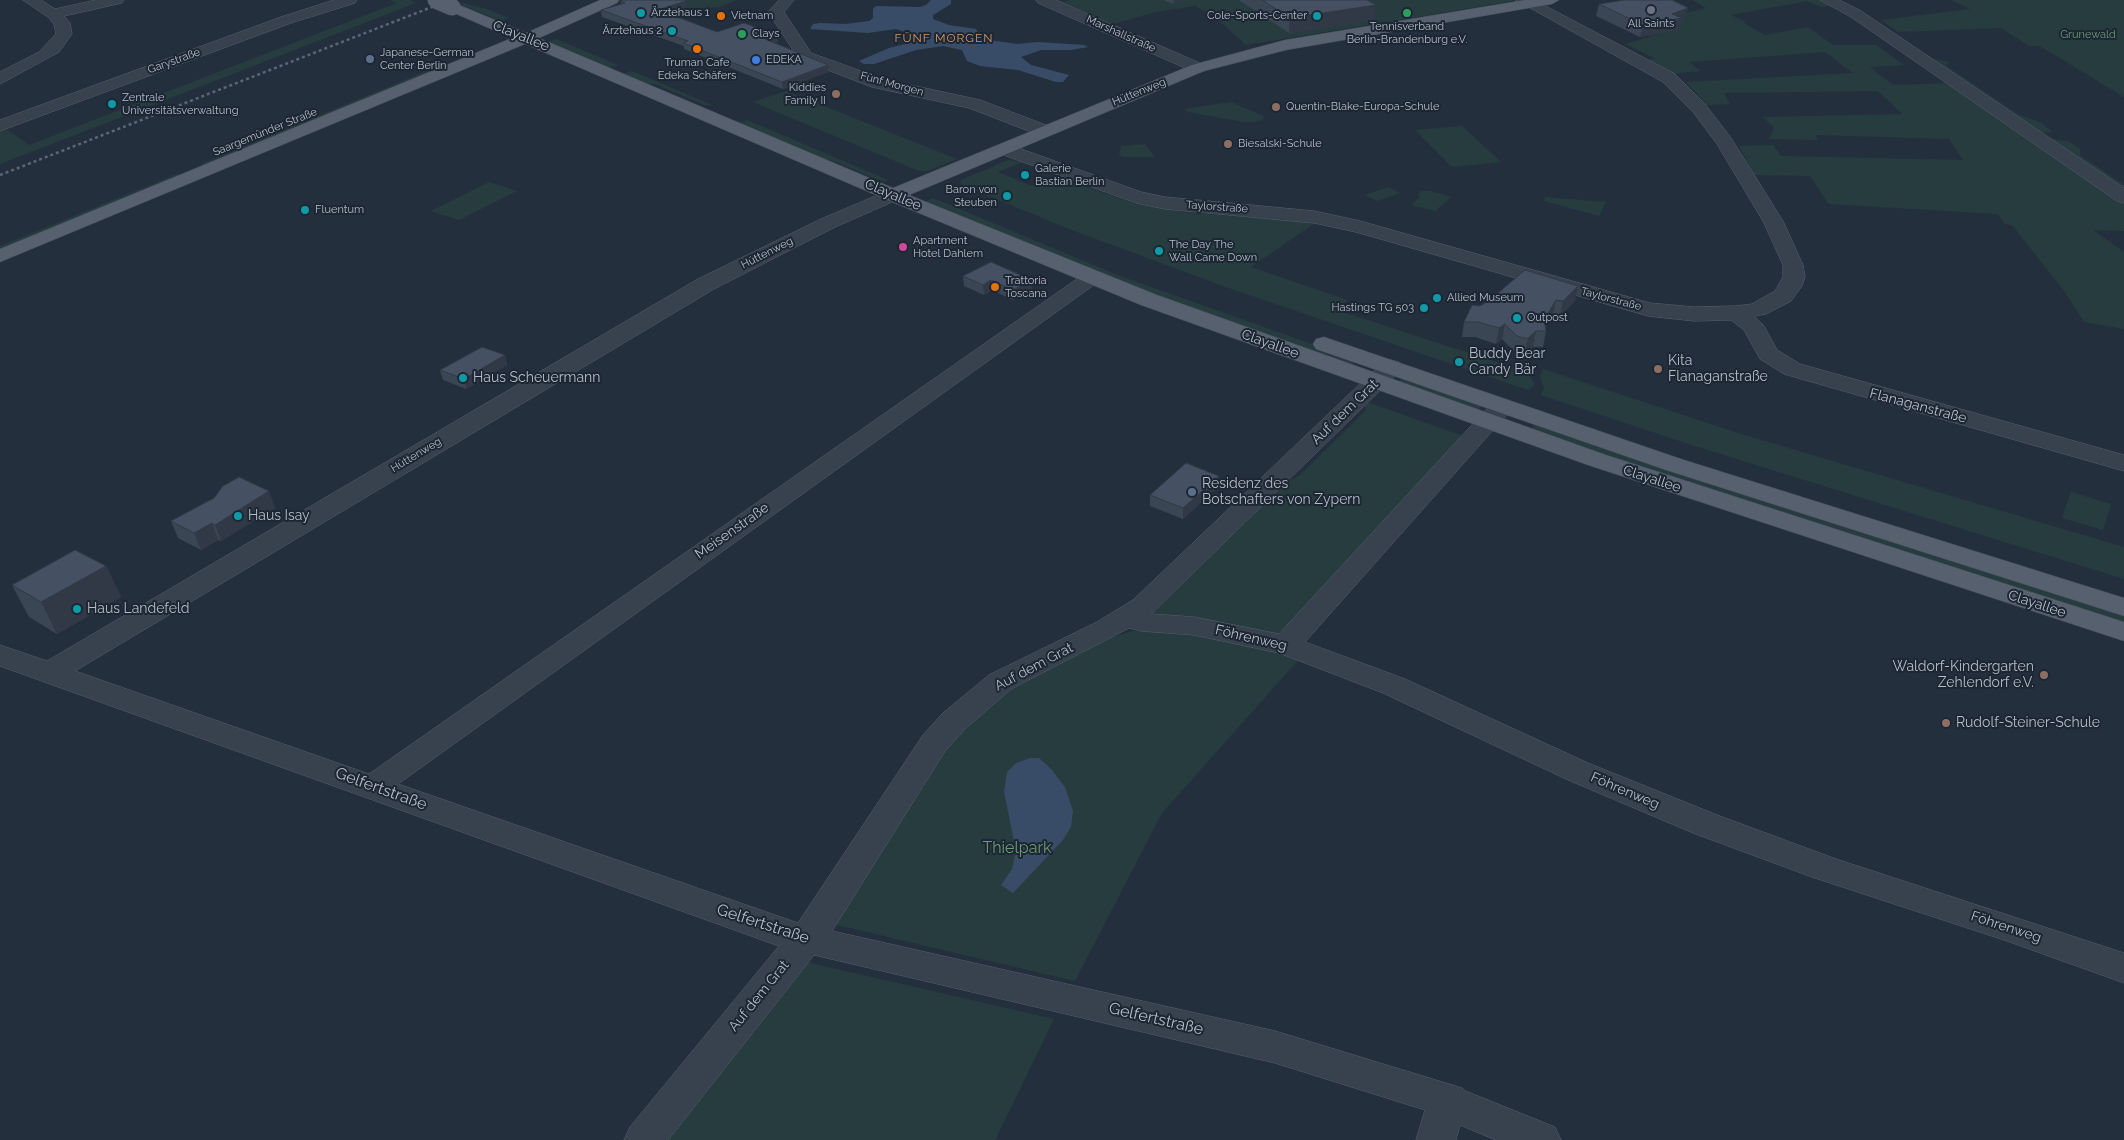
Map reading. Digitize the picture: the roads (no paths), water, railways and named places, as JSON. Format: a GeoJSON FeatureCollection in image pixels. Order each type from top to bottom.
{"type":"FeatureCollection","features":[{"type":"Feature","properties":{"kind":"main road","name":"Clayallee"},"geometry":{"type":"LineString","coordinates":[[436,0],[521,30],[892,195],[1092,278],[1494,414],[1732,505],[2124,632]]}},
{"type":"Feature","properties":{"kind":"main road"},"geometry":{"type":"LineString","coordinates":[[521,30],[582,0]]}},
{"type":"Feature","properties":{"kind":"main road"},"geometry":{"type":"LineString","coordinates":[[521,30],[546,30],[612,0]]}},
{"type":"Feature","properties":{"kind":"main road","name":"Hüttenweg"},"geometry":{"type":"LineString","coordinates":[[892,195],[1198,68],[1291,44],[1526,2],[1552,0]]}},
{"type":"Feature","properties":{"kind":"main road","name":"Saargemünder Straße"},"geometry":{"type":"LineString","coordinates":[[0,242],[521,30]]}},
{"type":"Feature","properties":{"kind":"main road","name":"Saargemünder Straße"},"geometry":{"type":"LineString","coordinates":[[0,256],[521,30]]}},
{"type":"Feature","properties":{"kind":"main road","name":"Clayallee"},"geometry":{"type":"LineString","coordinates":[[546,30],[563,37]]}},
{"type":"Feature","properties":{"kind":"main road","name":"Clayallee"},"geometry":{"type":"LineString","coordinates":[[629,65],[1116,269],[1383,375]]}},
{"type":"Feature","properties":{"kind":"main road","name":"Clayallee"},"geometry":{"type":"LineString","coordinates":[[1494,414],[1792,503],[2124,607]]}},
{"type":"Feature","properties":{"kind":"street"},"geometry":{"type":"LineString","coordinates":[[0,79],[30,64],[54,48],[64,31],[62,23],[53,14],[30,0]]}},
{"type":"Feature","properties":{"kind":"street"},"geometry":{"type":"LineString","coordinates":[[53,14],[117,0]]}},
{"type":"Feature","properties":{"kind":"street","name":"Garystraße"},"geometry":{"type":"LineString","coordinates":[[0,126],[286,20],[350,0]]}},
{"type":"Feature","properties":{"kind":"street","name":"Fünf Morgen"},"geometry":{"type":"LineString","coordinates":[[787,0],[776,12],[806,56],[878,83],[974,104],[1045,131]]}},
{"type":"Feature","properties":{"kind":"street"},"geometry":{"type":"LineString","coordinates":[[1827,0],[1856,14],[2124,197]]}},
{"type":"Feature","properties":{"kind":"street","name":"Marshallstraße"},"geometry":{"type":"LineString","coordinates":[[1048,1],[1198,68]]}},
{"type":"Feature","properties":{"kind":"street","name":"Taylorstraße"},"geometry":{"type":"LineString","coordinates":[[1004,149],[1136,197],[1165,203],[1308,216],[1365,229],[1639,307],[1694,314],[1736,313],[1758,309],[1783,296],[1791,286],[1794,277],[1793,265],[1773,220],[1725,142],[1700,108],[1669,78],[1640,60],[1526,2]]}},
{"type":"Feature","properties":{"kind":"street","name":"Hüttenweg"},"geometry":{"type":"LineString","coordinates":[[50,672],[706,284],[828,223],[892,195]]}},
{"type":"Feature","properties":{"kind":"street","name":"Meisenstraße"},"geometry":{"type":"LineString","coordinates":[[375,787],[387,776],[1092,278]]}},
{"type":"Feature","properties":{"kind":"street","name":"Flanaganstraße"},"geometry":{"type":"LineString","coordinates":[[1736,313],[1754,326],[1768,354],[1792,369],[2124,462]]}},
{"type":"Feature","properties":{"kind":"street","name":"Auf dem Grat"},"geometry":{"type":"LineString","coordinates":[[644,1140],[806,939],[934,743],[954,721],[975,701],[1000,682],[1129,617],[1190,563],[1383,375]]}},
{"type":"Feature","properties":{"kind":"street"},"geometry":{"type":"LineString","coordinates":[[1286,645],[1494,414]]}},
{"type":"Feature","properties":{"kind":"street","name":"Föhrenweg"},"geometry":{"type":"LineString","coordinates":[[1129,617],[1141,622],[1194,626],[1286,645],[1394,686],[1578,771],[1705,824],[1824,868],[2019,931],[2124,968]]}},
{"type":"Feature","properties":{"kind":"street","name":"Gelfertstraße"},"geometry":{"type":"LineString","coordinates":[[0,655],[778,932],[1274,1047],[1448,1100],[1541,1140]]}},
{"type":"Feature","properties":{"kind":"street"},"geometry":{"type":"LineString","coordinates":[[1436,1140],[1448,1100]]}},
{"type":"Feature","properties":{"kind":"water"},"geometry":{"type":"Polygon","coordinates":[[[931,0],[951,0],[951,4],[933,15],[933,19],[949,25],[976,29],[982,39],[1017,44],[1038,42],[1084,45],[1088,47],[1071,50],[1041,50],[1021,57],[1031,65],[1069,75],[1063,82],[1056,82],[1018,70],[980,66],[967,61],[962,50],[943,46],[916,50],[874,64],[864,64],[859,61],[889,48],[914,42],[920,37],[896,29],[868,33],[810,29],[813,24],[820,23],[846,24],[869,21],[873,18],[873,9],[876,6],[920,7],[926,5],[931,0]]]}},
{"type":"Feature","properties":{"kind":"water"},"geometry":{"type":"Polygon","coordinates":[[[1030,758],[1039,758],[1051,769],[1065,787],[1073,811],[1071,827],[1063,840],[1013,893],[1001,885],[1012,869],[1016,851],[1004,792],[1007,772],[1016,763],[1030,758]]]}},
{"type":"Feature","properties":{"kind":"railway"},"geometry":{"type":"LineString","coordinates":[[0,175],[450,0]]}},
{"type":"Feature","properties":{"kind":"place","name":"All Saints"},"geometry":{"type":"Point","coordinates":[1651,10]}},
{"type":"Feature","properties":{"kind":"place","name":"Ärztehaus 1"},"geometry":{"type":"Point","coordinates":[641,13]}},
{"type":"Feature","properties":{"kind":"place","name":"Tennisverband Berlin-Brandenburg e.V."},"geometry":{"type":"Point","coordinates":[1407,13]}},
{"type":"Feature","properties":{"kind":"place","name":"Vietnam"},"geometry":{"type":"Point","coordinates":[721,16]}},
{"type":"Feature","properties":{"kind":"place","name":"Cole-Sports-Center"},"geometry":{"type":"Point","coordinates":[1317,16]}},
{"type":"Feature","properties":{"kind":"place","name":"Ärztehaus 2"},"geometry":{"type":"Point","coordinates":[672,31]}},
{"type":"Feature","properties":{"kind":"place","name":"Clays"},"geometry":{"type":"Point","coordinates":[742,34]}},
{"type":"Feature","properties":{"kind":"place","name":"Truman Cafe Edeka Schäfers"},"geometry":{"type":"Point","coordinates":[697,49]}},
{"type":"Feature","properties":{"kind":"place","name":"Japanese-German Center Berlin"},"geometry":{"type":"Point","coordinates":[370,59]}},
{"type":"Feature","properties":{"kind":"place","name":"EDEKA"},"geometry":{"type":"Point","coordinates":[756,60]}},
{"type":"Feature","properties":{"kind":"place","name":"Kiddies Family II"},"geometry":{"type":"Point","coordinates":[836,94]}},
{"type":"Feature","properties":{"kind":"place","name":"Zentrale Universitätsverwaltung"},"geometry":{"type":"Point","coordinates":[112,104]}},
{"type":"Feature","properties":{"kind":"place","name":"Quentin-Blake-Europa-Schule"},"geometry":{"type":"Point","coordinates":[1276,107]}},
{"type":"Feature","properties":{"kind":"place","name":"Biesalski-Schule"},"geometry":{"type":"Point","coordinates":[1228,144]}},
{"type":"Feature","properties":{"kind":"place","name":"Galerie Bastian Berlin"},"geometry":{"type":"Point","coordinates":[1025,175]}},
{"type":"Feature","properties":{"kind":"place","name":"Baron von Steuben"},"geometry":{"type":"Point","coordinates":[1007,196]}},
{"type":"Feature","properties":{"kind":"place","name":"Fluentum"},"geometry":{"type":"Point","coordinates":[305,210]}},
{"type":"Feature","properties":{"kind":"place","name":"Apartment Hotel Dahlem"},"geometry":{"type":"Point","coordinates":[903,247]}},
{"type":"Feature","properties":{"kind":"place","name":"The Day The Wall Came Down"},"geometry":{"type":"Point","coordinates":[1159,251]}},
{"type":"Feature","properties":{"kind":"place","name":"Trattoria Toscana"},"geometry":{"type":"Point","coordinates":[995,287]}},
{"type":"Feature","properties":{"kind":"place","name":"Allied Museum"},"geometry":{"type":"Point","coordinates":[1437,298]}},
{"type":"Feature","properties":{"kind":"place","name":"Hastings TG 503"},"geometry":{"type":"Point","coordinates":[1424,308]}},
{"type":"Feature","properties":{"kind":"place","name":"Outpost"},"geometry":{"type":"Point","coordinates":[1517,318]}},
{"type":"Feature","properties":{"kind":"place","name":"Buddy Bear Candy Bär"},"geometry":{"type":"Point","coordinates":[1459,362]}},
{"type":"Feature","properties":{"kind":"place","name":"Kita Flanaganstraße"},"geometry":{"type":"Point","coordinates":[1658,369]}},
{"type":"Feature","properties":{"kind":"place","name":"Haus Scheuermann"},"geometry":{"type":"Point","coordinates":[463,378]}},
{"type":"Feature","properties":{"kind":"place","name":"Residenz des Botschafters von Zypern"},"geometry":{"type":"Point","coordinates":[1192,492]}},
{"type":"Feature","properties":{"kind":"place","name":"Haus Isay"},"geometry":{"type":"Point","coordinates":[238,516]}},
{"type":"Feature","properties":{"kind":"place","name":"Haus Landefeld"},"geometry":{"type":"Point","coordinates":[77,609]}},
{"type":"Feature","properties":{"kind":"place","name":"Waldorf-Kindergarten Zehlendorf e.V."},"geometry":{"type":"Point","coordinates":[2044,675]}},
{"type":"Feature","properties":{"kind":"place","name":"Rudolf-Steiner-Schule"},"geometry":{"type":"Point","coordinates":[1946,723]}},
{"type":"Feature","properties":{"kind":"district","name":"FÜNF MORGEN"},"geometry":{"type":"Point","coordinates":[944,38]}},
{"type":"Feature","properties":{"kind":"park label","name":"Grunewald"},"geometry":{"type":"Point","coordinates":[2088,35]}},
{"type":"Feature","properties":{"kind":"park label","name":"Thielpark"},"geometry":{"type":"Point","coordinates":[1017,848]}}]}
